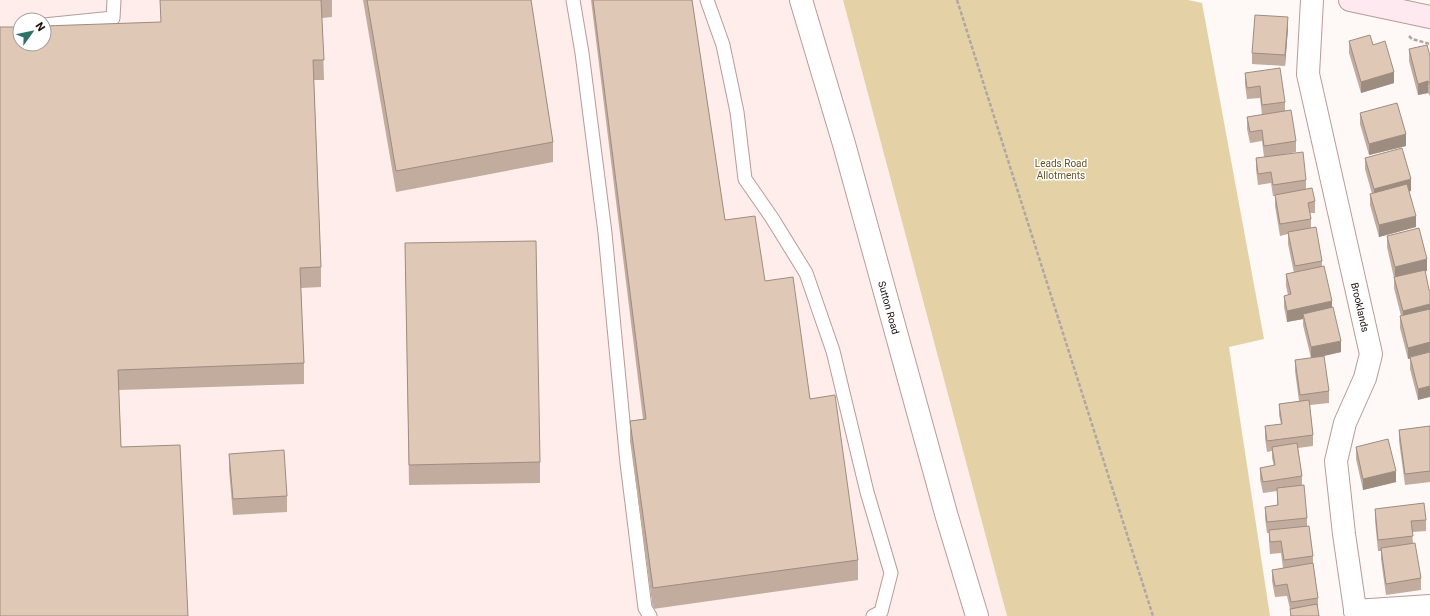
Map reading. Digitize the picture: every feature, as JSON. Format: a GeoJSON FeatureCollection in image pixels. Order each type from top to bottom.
{"type":"FeatureCollection","features":[{"type":"Feature","properties":{"kind":"main road"},"geometry":{"type":"LineString","coordinates":[[1350,0],[1430,17]]}},
{"type":"Feature","properties":{"kind":"street","name":"Sutton Road"},"geometry":{"type":"LineString","coordinates":[[801,0],[844,144],[947,517],[977,616]]}},
{"type":"Feature","properties":{"kind":"street","name":"Brooklands"},"geometry":{"type":"LineString","coordinates":[[1312,0],[1308,74],[1371,354],[1365,378],[1345,423],[1336,461],[1344,534],[1356,614],[1430,606]]}},
{"type":"Feature","properties":{"kind":"lane"},"geometry":{"type":"LineString","coordinates":[[52,24],[113,18],[114,0]]}},
{"type":"Feature","properties":{"kind":"lane"},"geometry":{"type":"LineString","coordinates":[[573,0],[582,53],[605,233],[627,463],[645,608],[650,616]]}},
{"type":"Feature","properties":{"kind":"lane"},"geometry":{"type":"LineString","coordinates":[[707,0],[723,44],[737,112],[745,179],[772,218],[806,273],[833,351],[867,492],[891,573],[881,612],[873,616]]}},
{"type":"Feature","properties":{"kind":"path"},"geometry":{"type":"LineString","coordinates":[[957,0],[1153,616]]}},
{"type":"Feature","properties":{"kind":"shaded area"},"geometry":{"type":"Polygon","coordinates":[[[0,0],[843,0],[1007,616],[0,616],[0,0]]]}},
{"type":"Feature","properties":{"kind":"green space","name":"Leads Road Allotments"},"geometry":{"type":"Polygon","coordinates":[[[843,0],[1188,0],[1202,3],[1264,339],[1229,347],[1270,616],[1007,616],[843,0]]]}},
{"type":"Feature","properties":{"kind":"building"},"geometry":{"type":"Polygon","coordinates":[[[160,0],[321,0],[324,60],[313,60],[321,267],[300,268],[304,363],[118,370],[121,447],[180,445],[188,616],[0,616],[0,27],[12,27],[12,52],[52,52],[52,26],[161,22],[160,0]]]}},
{"type":"Feature","properties":{"kind":"building"},"geometry":{"type":"Polygon","coordinates":[[[367,0],[531,0],[553,142],[396,171],[367,0]]]}},
{"type":"Feature","properties":{"kind":"building"},"geometry":{"type":"Polygon","coordinates":[[[593,0],[692,0],[725,220],[755,216],[765,281],[793,277],[810,399],[835,395],[858,560],[653,588],[630,421],[646,419],[593,0]]]}},
{"type":"Feature","properties":{"kind":"building"},"geometry":{"type":"Polygon","coordinates":[[[1255,15],[1288,17],[1285,55],[1252,53],[1255,15]]]}},
{"type":"Feature","properties":{"kind":"building"},"geometry":{"type":"Polygon","coordinates":[[[1370,35],[1373,45],[1385,41],[1394,72],[1361,82],[1349,41],[1370,35]]]}},
{"type":"Feature","properties":{"kind":"building"},"geometry":{"type":"Polygon","coordinates":[[[1427,45],[1430,56],[1430,84],[1428,81],[1418,84],[1409,49],[1427,45]]]}},
{"type":"Feature","properties":{"kind":"building"},"geometry":{"type":"Polygon","coordinates":[[[1280,68],[1285,102],[1262,105],[1260,86],[1247,88],[1245,73],[1280,68]]]}},
{"type":"Feature","properties":{"kind":"building"},"geometry":{"type":"Polygon","coordinates":[[[1397,103],[1406,134],[1369,144],[1360,113],[1397,103]]]}},
{"type":"Feature","properties":{"kind":"building"},"geometry":{"type":"Polygon","coordinates":[[[1291,110],[1296,141],[1264,146],[1262,130],[1250,132],[1247,117],[1291,110]]]}},
{"type":"Feature","properties":{"kind":"building"},"geometry":{"type":"Polygon","coordinates":[[[1402,148],[1411,179],[1374,189],[1365,158],[1402,148]]]}},
{"type":"Feature","properties":{"kind":"building"},"geometry":{"type":"Polygon","coordinates":[[[1303,152],[1306,180],[1273,185],[1271,172],[1258,174],[1256,158],[1303,152]]]}},
{"type":"Feature","properties":{"kind":"building"},"geometry":{"type":"Polygon","coordinates":[[[1407,184],[1416,216],[1379,225],[1370,194],[1407,184]]]}},
{"type":"Feature","properties":{"kind":"building"},"geometry":{"type":"Polygon","coordinates":[[[1312,188],[1315,201],[1308,203],[1311,219],[1280,224],[1275,195],[1312,188]]]}},
{"type":"Feature","properties":{"kind":"building"},"geometry":{"type":"Polygon","coordinates":[[[1316,227],[1322,261],[1295,266],[1288,232],[1316,227]]]}},
{"type":"Feature","properties":{"kind":"building"},"geometry":{"type":"Polygon","coordinates":[[[1419,228],[1427,259],[1395,267],[1387,236],[1419,228]]]}},
{"type":"Feature","properties":{"kind":"building"},"geometry":{"type":"Polygon","coordinates":[[[536,241],[540,462],[409,465],[405,243],[536,241]]]}},
{"type":"Feature","properties":{"kind":"building"},"geometry":{"type":"Polygon","coordinates":[[[1324,266],[1332,301],[1287,311],[1284,296],[1291,294],[1286,274],[1324,266]]]}},
{"type":"Feature","properties":{"kind":"building"},"geometry":{"type":"Polygon","coordinates":[[[1425,270],[1430,290],[1430,304],[1403,311],[1394,277],[1425,270]]]}},
{"type":"Feature","properties":{"kind":"building"},"geometry":{"type":"Polygon","coordinates":[[[1333,307],[1341,341],[1311,347],[1303,314],[1333,307]]]}},
{"type":"Feature","properties":{"kind":"building"},"geometry":{"type":"Polygon","coordinates":[[[1430,309],[1430,342],[1408,348],[1400,316],[1430,309]]]}},
{"type":"Feature","properties":{"kind":"building"},"geometry":{"type":"Polygon","coordinates":[[[1430,352],[1430,386],[1418,389],[1410,357],[1430,352]]]}},
{"type":"Feature","properties":{"kind":"building"},"geometry":{"type":"Polygon","coordinates":[[[1324,356],[1329,391],[1300,395],[1295,360],[1324,356]]]}},
{"type":"Feature","properties":{"kind":"building"},"geometry":{"type":"Polygon","coordinates":[[[1309,400],[1313,435],[1267,441],[1265,426],[1282,424],[1279,404],[1309,400]]]}},
{"type":"Feature","properties":{"kind":"building"},"geometry":{"type":"Polygon","coordinates":[[[1430,426],[1430,471],[1405,474],[1399,430],[1430,426]]]}},
{"type":"Feature","properties":{"kind":"building"},"geometry":{"type":"Polygon","coordinates":[[[1388,439],[1396,471],[1363,479],[1356,447],[1388,439]]]}},
{"type":"Feature","properties":{"kind":"building"},"geometry":{"type":"Polygon","coordinates":[[[1297,443],[1302,476],[1263,482],[1260,468],[1275,465],[1272,447],[1297,443]]]}},
{"type":"Feature","properties":{"kind":"building"},"geometry":{"type":"Polygon","coordinates":[[[284,450],[287,496],[233,499],[229,454],[284,450]]]}},
{"type":"Feature","properties":{"kind":"building"},"geometry":{"type":"Polygon","coordinates":[[[1304,485],[1307,518],[1267,522],[1265,507],[1278,505],[1277,488],[1304,485]]]}},
{"type":"Feature","properties":{"kind":"building"},"geometry":{"type":"Polygon","coordinates":[[[1424,503],[1426,520],[1411,521],[1413,536],[1378,540],[1375,509],[1424,503]]]}},
{"type":"Feature","properties":{"kind":"building"},"geometry":{"type":"Polygon","coordinates":[[[1309,526],[1313,556],[1284,560],[1281,541],[1270,542],[1269,530],[1309,526]]]}},
{"type":"Feature","properties":{"kind":"building"},"geometry":{"type":"Polygon","coordinates":[[[1415,543],[1421,578],[1386,584],[1381,548],[1415,543]]]}},
{"type":"Feature","properties":{"kind":"building"},"geometry":{"type":"Polygon","coordinates":[[[1313,563],[1318,598],[1291,602],[1287,584],[1275,586],[1272,570],[1313,563]]]}},
{"type":"Feature","properties":{"kind":"building"},"geometry":{"type":"Polygon","coordinates":[[[1317,604],[1319,616],[1291,616],[1290,609],[1317,604]]]}}]}
